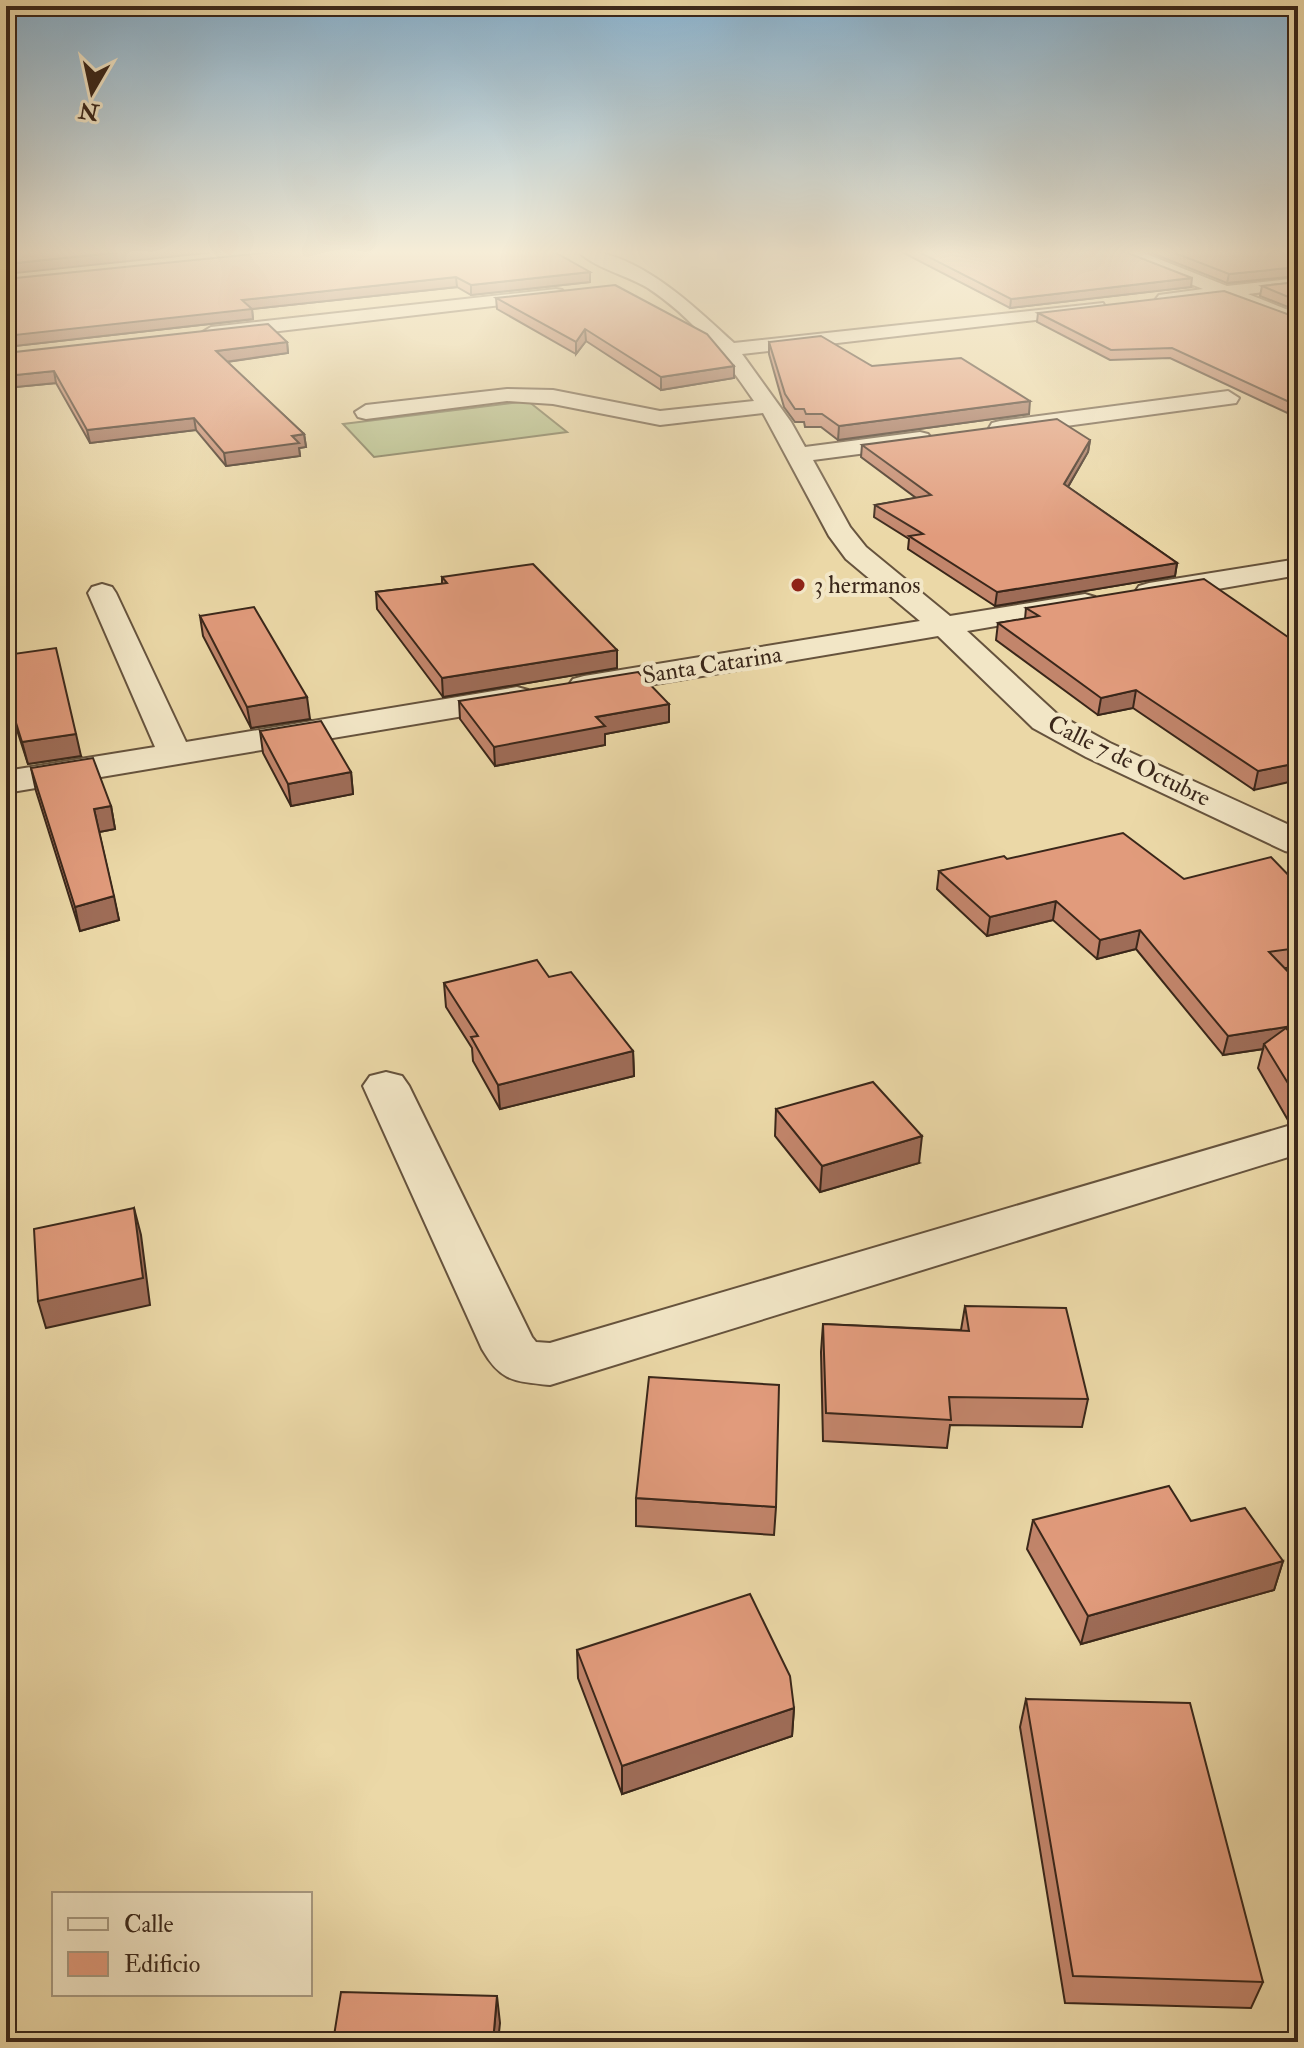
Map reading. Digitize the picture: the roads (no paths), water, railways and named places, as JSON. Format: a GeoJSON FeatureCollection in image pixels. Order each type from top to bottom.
{"type":"FeatureCollection","features":[{"type":"Feature","properties":{"kind":"street","name":"Calle 7 de Octubre"},"geometry":{"type":"LineString","coordinates":[[724,346],[769,406],[800,455],[838,530],[856,553],[944,626],[1045,721],[1068,736],[1298,843]]}},
{"type":"Feature","properties":{"kind":"street"},"geometry":{"type":"LineString","coordinates":[[729,350],[767,346]]}},
{"type":"Feature","properties":{"kind":"street"},"geometry":{"type":"LineString","coordinates":[[366,412],[533,395],[660,418],[769,406]]}},
{"type":"Feature","properties":{"kind":"street"},"geometry":{"type":"LineString","coordinates":[[983,431],[1228,398]]}},
{"type":"Feature","properties":{"kind":"street"},"geometry":{"type":"LineString","coordinates":[[800,455],[937,437]]}},
{"type":"Feature","properties":{"kind":"street","name":"Santa Catarina"},"geometry":{"type":"LineString","coordinates":[[6,782],[1298,567]]}},
{"type":"Feature","properties":{"kind":"street"},"geometry":{"type":"LineString","coordinates":[[102,593],[175,754]]}},
{"type":"Feature","properties":{"kind":"street"},"geometry":{"type":"LineString","coordinates":[[1261,826],[1298,814]]}},
{"type":"Feature","properties":{"kind":"street"},"geometry":{"type":"LineString","coordinates":[[386,1086],[510,1349],[520,1361],[550,1364],[1298,1138]]}},
{"type":"Feature","properties":{"kind":"place","name":"3 hermanos"},"geometry":{"type":"Point","coordinates":[798,585]}}]}
